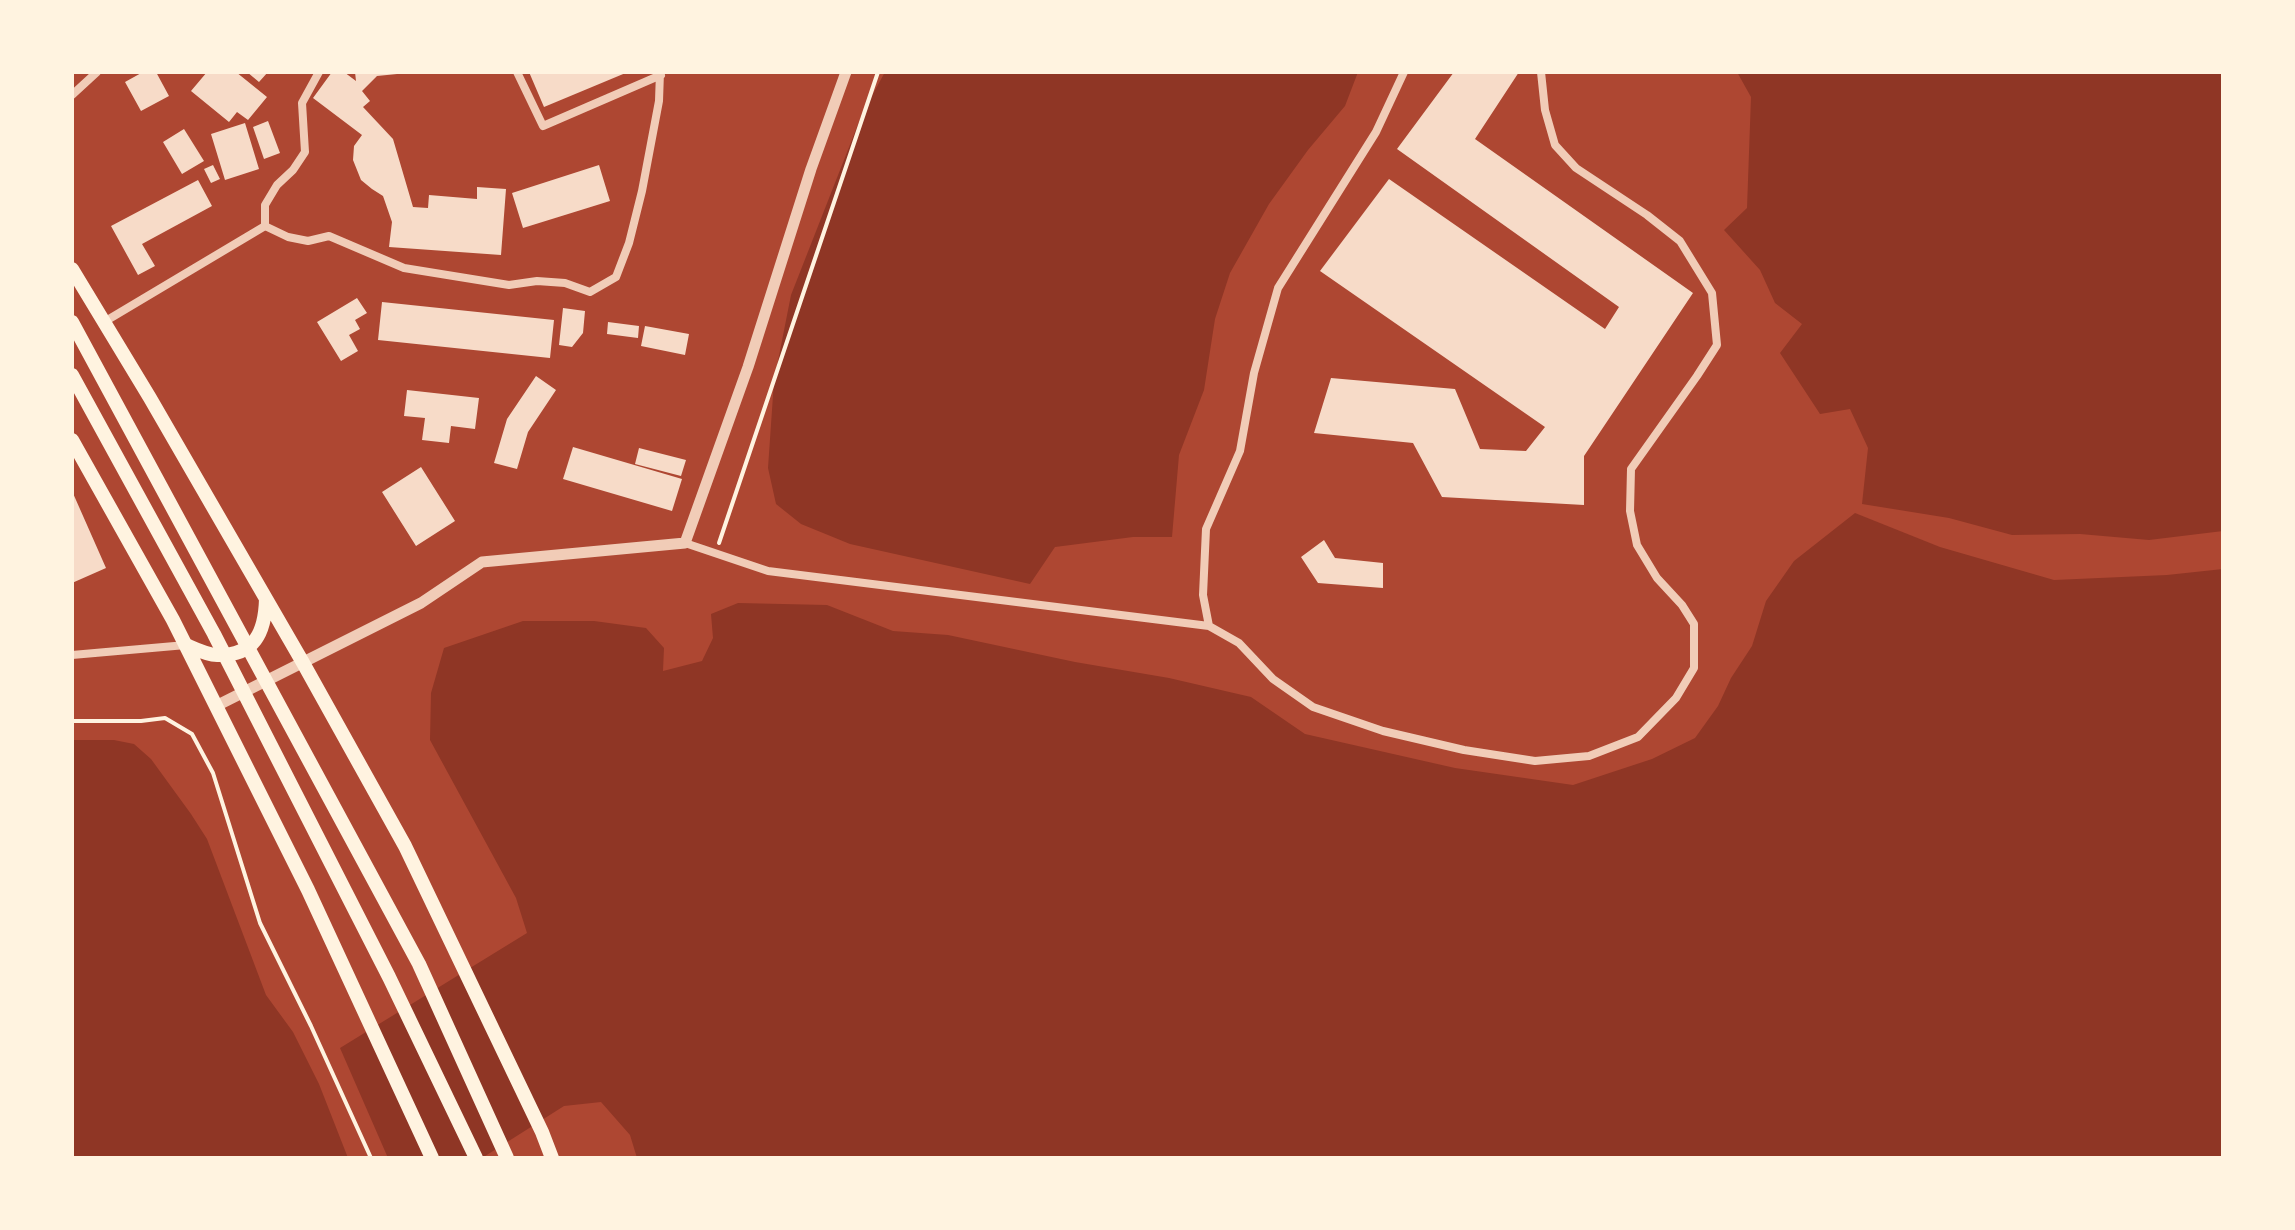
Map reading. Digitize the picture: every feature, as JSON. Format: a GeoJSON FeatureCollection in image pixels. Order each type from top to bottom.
{"type":"FeatureCollection","features":[{"type":"Feature","properties":{"kind":"main road"},"geometry":{"type":"LineString","coordinates":[[72,269],[266,598],[405,846],[552,1158]]}},
{"type":"Feature","properties":{"kind":"main road"},"geometry":{"type":"LineString","coordinates":[[74,325],[419,964],[507,1158]]}},
{"type":"Feature","properties":{"kind":"main road"},"geometry":{"type":"LineString","coordinates":[[72,375],[214,634],[389,977],[476,1158]]}},
{"type":"Feature","properties":{"kind":"main road"},"geometry":{"type":"LineString","coordinates":[[72,440],[186,645],[308,890],[432,1158]]}},
{"type":"Feature","properties":{"kind":"main road"},"geometry":{"type":"LineString","coordinates":[[186,645],[215,656],[242,652],[259,637],[265,619],[266,598]]}},
{"type":"Feature","properties":{"kind":"street"},"geometry":{"type":"LineString","coordinates":[[72,95],[97,72]]}},
{"type":"Feature","properties":{"kind":"street"},"geometry":{"type":"LineString","coordinates":[[265,226],[265,205],[277,185],[293,170],[305,152],[302,103],[319,72]]}},
{"type":"Feature","properties":{"kind":"street"},"geometry":{"type":"LineString","coordinates":[[265,226],[288,237],[308,241],[329,236],[404,268],[509,285],[537,281],[565,283],[590,292],[616,277],[629,243],[659,101],[661,73],[543,126],[517,72]]}},
{"type":"Feature","properties":{"kind":"street"},"geometry":{"type":"LineString","coordinates":[[685,543],[748,367],[811,169],[846,72]]}},
{"type":"Feature","properties":{"kind":"street"},"geometry":{"type":"LineString","coordinates":[[1209,626],[1203,595],[1206,529],[1240,451],[1254,373],[1278,288],[1376,132],[1404,72]]}},
{"type":"Feature","properties":{"kind":"street"},"geometry":{"type":"LineString","coordinates":[[216,706],[421,603],[482,562],[685,543],[768,571],[1209,626],[1239,643],[1273,679],[1313,707],[1383,731],[1464,750],[1535,761],[1589,756],[1638,737],[1676,698],[1694,668],[1694,624],[1682,605],[1657,578],[1637,545],[1630,511],[1631,469],[1717,345],[1712,293],[1680,241],[1576,168],[1555,145],[1545,110],[1541,72]]}},
{"type":"Feature","properties":{"kind":"street"},"geometry":{"type":"LineString","coordinates":[[104,322],[265,226]]}},
{"type":"Feature","properties":{"kind":"street"},"geometry":{"type":"LineString","coordinates":[[72,655],[186,645]]}},
{"type":"Feature","properties":{"kind":"path"},"geometry":{"type":"LineString","coordinates":[[716,553],[878,72]]}},
{"type":"Feature","properties":{"kind":"path"},"geometry":{"type":"LineString","coordinates":[[72,721],[165,718],[192,734],[213,773],[260,923],[371,1158]]}},
{"type":"Feature","properties":{"kind":"shaded area"},"geometry":{"type":"Polygon","coordinates":[[[72,72],[2223,72],[2223,1158],[72,1158],[72,72]]]}},
{"type":"Feature","properties":{"kind":"shaded area"},"geometry":{"type":"Polygon","coordinates":[[[885,72],[1358,72],[1345,106],[1269,204],[1230,273],[1215,319],[1204,390],[1179,455],[1172,537],[1133,537],[1055,547],[1030,584],[850,544],[801,524],[776,504],[768,468],[774,381],[791,295],[862,114],[885,72]]]}},
{"type":"Feature","properties":{"kind":"shaded area"},"geometry":{"type":"Polygon","coordinates":[[[1737,72],[2223,72],[2223,531],[2149,540],[2080,534],[2012,535],[1949,518],[1862,504],[1868,448],[1850,409],[1820,414],[1780,353],[1802,324],[1775,303],[1760,270],[1724,230],[1747,208],[1751,97],[1737,72]]]}},
{"type":"Feature","properties":{"kind":"shaded area"},"geometry":{"type":"Polygon","coordinates":[[[1855,513],[1940,547],[2054,580],[2223,569],[2223,1158],[637,1158],[630,1135],[601,1102],[564,1106],[482,1158],[388,1158],[340,1048],[527,933],[516,898],[430,740],[431,693],[444,648],[523,621],[594,621],[646,628],[664,648],[663,671],[702,661],[713,638],[711,614],[738,603],[827,605],[893,631],[948,635],[1251,697],[1305,734],[1455,768],[1573,785],[1652,759],[1695,738],[1718,706],[1731,678],[1752,646],[1766,601],[1794,561],[1855,513]]]}},
{"type":"Feature","properties":{"kind":"shaded area"},"geometry":{"type":"Polygon","coordinates":[[[72,740],[114,740],[134,744],[151,759],[191,814],[207,839],[266,995],[293,1032],[319,1084],[348,1158],[72,1158],[72,740]]]}},
{"type":"Feature","properties":{"kind":"building"},"geometry":{"type":"Polygon","coordinates":[[[143,72],[156,72],[169,96],[141,111],[125,82],[143,72]]]}},
{"type":"Feature","properties":{"kind":"building"},"geometry":{"type":"Polygon","coordinates":[[[207,72],[236,72],[267,97],[248,120],[237,112],[229,122],[191,91],[207,72]]]}},
{"type":"Feature","properties":{"kind":"building"},"geometry":{"type":"Polygon","coordinates":[[[247,72],[268,72],[259,82],[247,72]]]}},
{"type":"Feature","properties":{"kind":"building"},"geometry":{"type":"Polygon","coordinates":[[[332,72],[344,72],[356,81],[355,72],[397,72],[377,76],[362,91],[370,101],[363,107],[393,139],[413,207],[428,208],[429,195],[477,199],[477,187],[506,189],[501,255],[389,247],[392,222],[383,196],[361,180],[353,160],[354,146],[362,135],[313,98],[332,72]]]}},
{"type":"Feature","properties":{"kind":"building"},"geometry":{"type":"Polygon","coordinates":[[[529,72],[628,72],[544,107],[529,72]]]}},
{"type":"Feature","properties":{"kind":"building"},"geometry":{"type":"Polygon","coordinates":[[[1454,72],[1519,72],[1475,139],[1693,293],[1584,456],[1584,505],[1442,497],[1413,443],[1314,433],[1331,378],[1455,389],[1480,449],[1526,451],[1545,427],[1320,271],[1389,179],[1605,329],[1619,307],[1397,149],[1454,72]]]}},
{"type":"Feature","properties":{"kind":"building"},"geometry":{"type":"Polygon","coordinates":[[[268,121],[280,153],[264,159],[253,127],[268,121]]]}},
{"type":"Feature","properties":{"kind":"building"},"geometry":{"type":"Polygon","coordinates":[[[245,123],[259,169],[225,180],[211,134],[245,123]]]}},
{"type":"Feature","properties":{"kind":"building"},"geometry":{"type":"Polygon","coordinates":[[[184,129],[204,161],[182,174],[163,142],[184,129]]]}},
{"type":"Feature","properties":{"kind":"building"},"geometry":{"type":"Polygon","coordinates":[[[213,165],[220,179],[211,183],[204,169],[213,165]]]}},
{"type":"Feature","properties":{"kind":"building"},"geometry":{"type":"Polygon","coordinates":[[[599,165],[610,201],[523,228],[512,193],[599,165]]]}},
{"type":"Feature","properties":{"kind":"building"},"geometry":{"type":"Polygon","coordinates":[[[198,180],[212,206],[142,244],[155,266],[138,275],[111,226],[198,180]]]}},
{"type":"Feature","properties":{"kind":"building"},"geometry":{"type":"Polygon","coordinates":[[[357,298],[367,313],[355,320],[360,329],[349,335],[358,351],[341,361],[317,322],[357,298]]]}},
{"type":"Feature","properties":{"kind":"building"},"geometry":{"type":"Polygon","coordinates":[[[382,302],[554,320],[550,358],[378,340],[382,302]]]}},
{"type":"Feature","properties":{"kind":"building"},"geometry":{"type":"Polygon","coordinates":[[[563,308],[585,311],[583,333],[572,347],[559,345],[563,308]]]}},
{"type":"Feature","properties":{"kind":"building"},"geometry":{"type":"Polygon","coordinates":[[[608,322],[639,326],[638,338],[607,334],[608,322]]]}},
{"type":"Feature","properties":{"kind":"building"},"geometry":{"type":"Polygon","coordinates":[[[645,326],[689,334],[685,355],[641,346],[645,326]]]}},
{"type":"Feature","properties":{"kind":"building"},"geometry":{"type":"Polygon","coordinates":[[[536,376],[556,390],[528,432],[517,469],[494,463],[507,419],[536,376]]]}},
{"type":"Feature","properties":{"kind":"building"},"geometry":{"type":"Polygon","coordinates":[[[407,390],[479,398],[475,429],[451,426],[449,443],[422,440],[425,418],[404,416],[407,390]]]}},
{"type":"Feature","properties":{"kind":"building"},"geometry":{"type":"Polygon","coordinates":[[[573,447],[682,479],[672,511],[563,479],[573,447]]]}},
{"type":"Feature","properties":{"kind":"building"},"geometry":{"type":"Polygon","coordinates":[[[639,448],[686,460],[681,476],[635,464],[639,448]]]}},
{"type":"Feature","properties":{"kind":"building"},"geometry":{"type":"Polygon","coordinates":[[[421,467],[455,521],[416,546],[382,492],[421,467]]]}},
{"type":"Feature","properties":{"kind":"building"},"geometry":{"type":"Polygon","coordinates":[[[72,491],[106,568],[72,583],[72,491]]]}},
{"type":"Feature","properties":{"kind":"building"},"geometry":{"type":"Polygon","coordinates":[[[1324,540],[1335,558],[1383,563],[1383,588],[1318,583],[1301,557],[1324,540]]]}}]}
